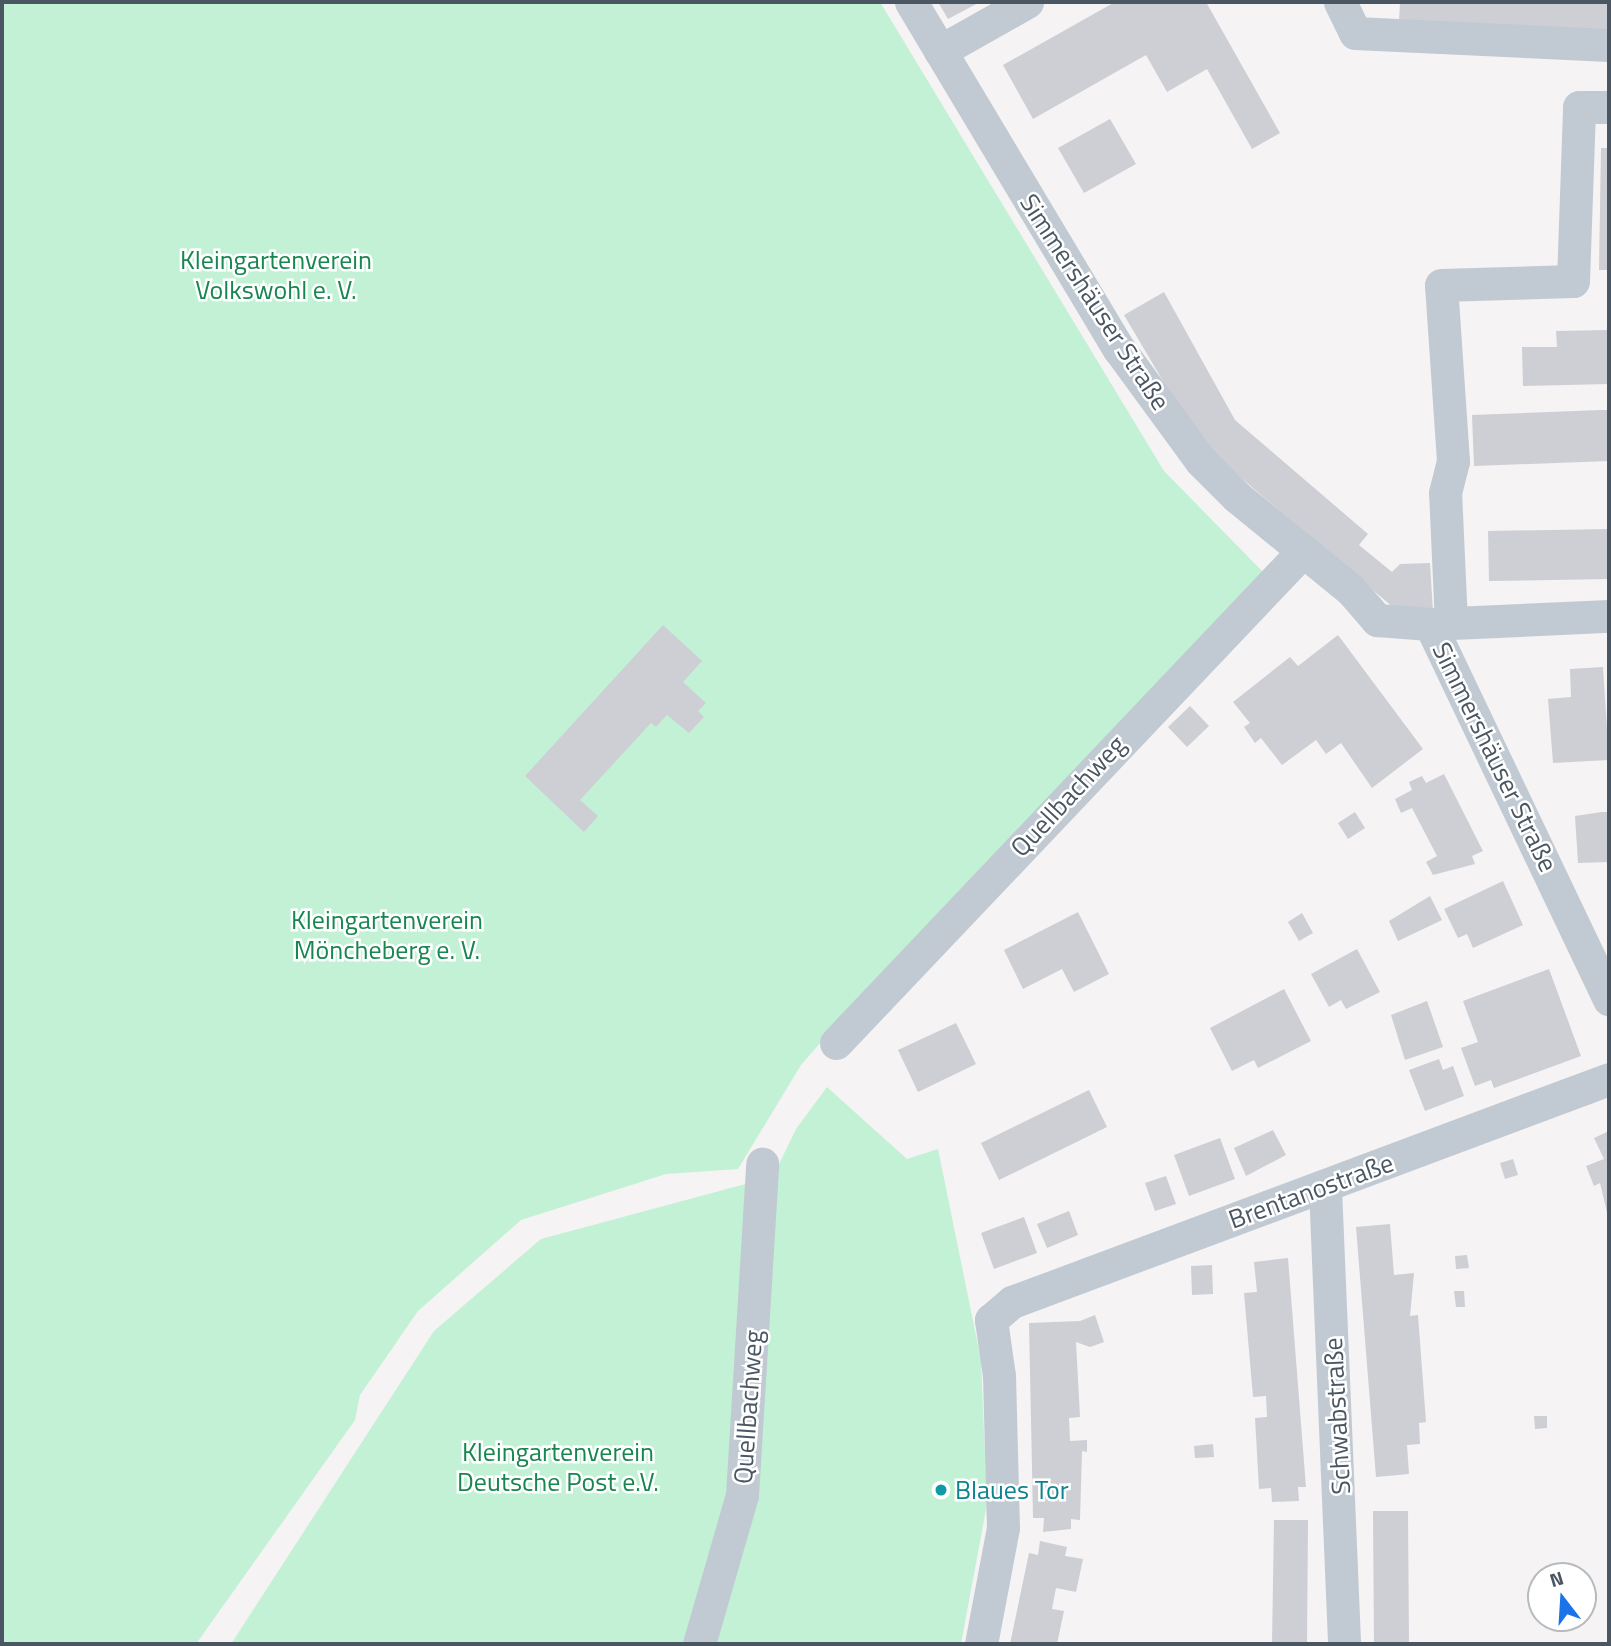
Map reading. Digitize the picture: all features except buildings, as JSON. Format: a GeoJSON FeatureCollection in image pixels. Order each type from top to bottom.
{"type":"FeatureCollection","features":[{"type":"Feature","properties":{"kind":"street","name":"Simmershäuser Straße"},"geometry":{"type":"LineString","coordinates":[[911,2],[1119,349],[1201,461],[1351,590],[1377,620],[1441,624],[1609,999]]}},
{"type":"Feature","properties":{"kind":"street"},"geometry":{"type":"LineString","coordinates":[[940,51],[1027,2]]}},
{"type":"Feature","properties":{"kind":"street"},"geometry":{"type":"LineString","coordinates":[[1340,2],[1355,33],[1609,46]]}},
{"type":"Feature","properties":{"kind":"street"},"geometry":{"type":"LineString","coordinates":[[1609,107],[1579,107],[1573,281],[1441,285],[1453,461],[1445,493],[1441,624],[1609,615]]}},
{"type":"Feature","properties":{"kind":"street","name":"Quellbachweg"},"geometry":{"type":"LineString","coordinates":[[836,1043],[1303,551]]}},
{"type":"Feature","properties":{"kind":"street","name":"Brentanostraße"},"geometry":{"type":"LineString","coordinates":[[981,1644],[1003,1528],[999,1376],[991,1321],[1012,1302],[1325,1188],[1609,1079]]}},
{"type":"Feature","properties":{"kind":"street","name":"Quellbachweg"},"geometry":{"type":"LineString","coordinates":[[699,1644],[742,1495],[762,1164]]}},
{"type":"Feature","properties":{"kind":"street","name":"Schwabstraße"},"geometry":{"type":"LineString","coordinates":[[1325,1188],[1344,1644]]}},
{"type":"Feature","properties":{"kind":"green space"},"geometry":{"type":"Polygon","coordinates":[[[2,2],[880,2],[1164,471],[1264,573],[835,1026],[801,1065],[738,1169],[666,1174],[521,1220],[418,1311],[360,1395],[355,1420],[196,1644],[2,1644],[2,2]]]}},
{"type":"Feature","properties":{"kind":"green space"},"geometry":{"type":"Polygon","coordinates":[[[827,1087],[907,1159],[938,1149],[981,1360],[987,1504],[961,1644],[711,1644],[771,1181],[796,1129],[827,1087]]]}},
{"type":"Feature","properties":{"kind":"green space","name":"Kleingartenverein Deutsche Post e.V."},"geometry":{"type":"Polygon","coordinates":[[[753,1182],[733,1506],[694,1644],[231,1644],[434,1331],[541,1239],[753,1182]]]}},
{"type":"Feature","properties":{"kind":"place","name":"Blaues Tor"},"geometry":{"type":"Point","coordinates":[941,1490]}},
{"type":"Feature","properties":{"kind":"park label","name":"Kleingartenverein Volkswohl e. V."},"geometry":{"type":"Point","coordinates":[276,275]}},
{"type":"Feature","properties":{"kind":"park label","name":"Kleingartenverein Möncheberg e. V."},"geometry":{"type":"Point","coordinates":[387,934]}}]}
